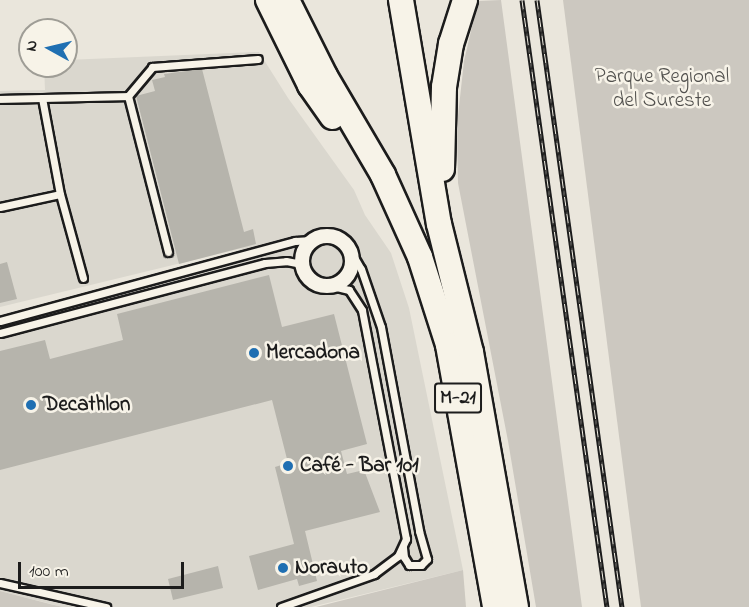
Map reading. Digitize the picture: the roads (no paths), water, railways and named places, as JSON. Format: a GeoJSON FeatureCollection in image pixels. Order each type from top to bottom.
{"type":"FeatureCollection","features":[{"type":"Feature","properties":{"kind":"highway"},"geometry":{"type":"LineString","coordinates":[[268,0],[310,85],[392,198]]}},
{"type":"Feature","properties":{"kind":"highway","name":"M-21"},"geometry":{"type":"LineString","coordinates":[[287,0],[325,76],[382,175],[420,257],[448,345],[495,607]]}},
{"type":"Feature","properties":{"kind":"highway","name":"M-21"},"geometry":{"type":"LineString","coordinates":[[400,0],[439,224],[459,296]]}},
{"type":"Feature","properties":{"kind":"highway","name":"M-21"},"geometry":{"type":"LineString","coordinates":[[465,0],[451,44],[441,125],[442,176],[459,296],[516,607]]}},
{"type":"Feature","properties":{"kind":"street"},"geometry":{"type":"LineString","coordinates":[[319,236],[335,236],[347,245],[351,252],[352,261],[346,277],[331,286],[323,286],[309,279],[302,264],[306,246],[319,236]]}},
{"type":"Feature","properties":{"kind":"lane"},"geometry":{"type":"LineString","coordinates":[[0,99],[128,96],[152,67],[258,59]]}},
{"type":"Feature","properties":{"kind":"lane"},"geometry":{"type":"LineString","coordinates":[[128,96],[168,252]]}},
{"type":"Feature","properties":{"kind":"lane"},"geometry":{"type":"LineString","coordinates":[[42,98],[60,194],[83,279]]}},
{"type":"Feature","properties":{"kind":"lane"},"geometry":{"type":"LineString","coordinates":[[0,207],[60,194]]}},
{"type":"Feature","properties":{"kind":"lane"},"geometry":{"type":"LineString","coordinates":[[0,321],[295,241],[312,240]]}},
{"type":"Feature","properties":{"kind":"lane"},"geometry":{"type":"LineString","coordinates":[[331,286],[349,290],[362,310],[406,529],[404,558],[409,565],[421,565],[427,559],[419,531],[381,327],[362,268],[351,252]]}},
{"type":"Feature","properties":{"kind":"lane"},"geometry":{"type":"LineString","coordinates":[[0,333],[265,263],[285,261],[302,264]]}},
{"type":"Feature","properties":{"kind":"lane"},"geometry":{"type":"LineString","coordinates":[[281,607],[374,574],[398,556],[403,547]]}},
{"type":"Feature","properties":{"kind":"lane"},"geometry":{"type":"LineString","coordinates":[[0,582],[106,607]]}},
{"type":"Feature","properties":{"kind":"railway"},"geometry":{"type":"LineString","coordinates":[[522,0],[607,607]]}},
{"type":"Feature","properties":{"kind":"railway"},"geometry":{"type":"LineString","coordinates":[[537,0],[622,607]]}},
{"type":"Feature","properties":{"kind":"place","name":"Mercadona"},"geometry":{"type":"Point","coordinates":[254,353]}},
{"type":"Feature","properties":{"kind":"place","name":"Decathlon"},"geometry":{"type":"Point","coordinates":[31,405]}},
{"type":"Feature","properties":{"kind":"place","name":"Café - Bar 101"},"geometry":{"type":"Point","coordinates":[288,466]}},
{"type":"Feature","properties":{"kind":"place","name":"Norauto"},"geometry":{"type":"Point","coordinates":[283,568]}},
{"type":"Feature","properties":{"kind":"park label","name":"Parque Regional del Sureste"},"geometry":{"type":"Point","coordinates":[662,89]}}]}
